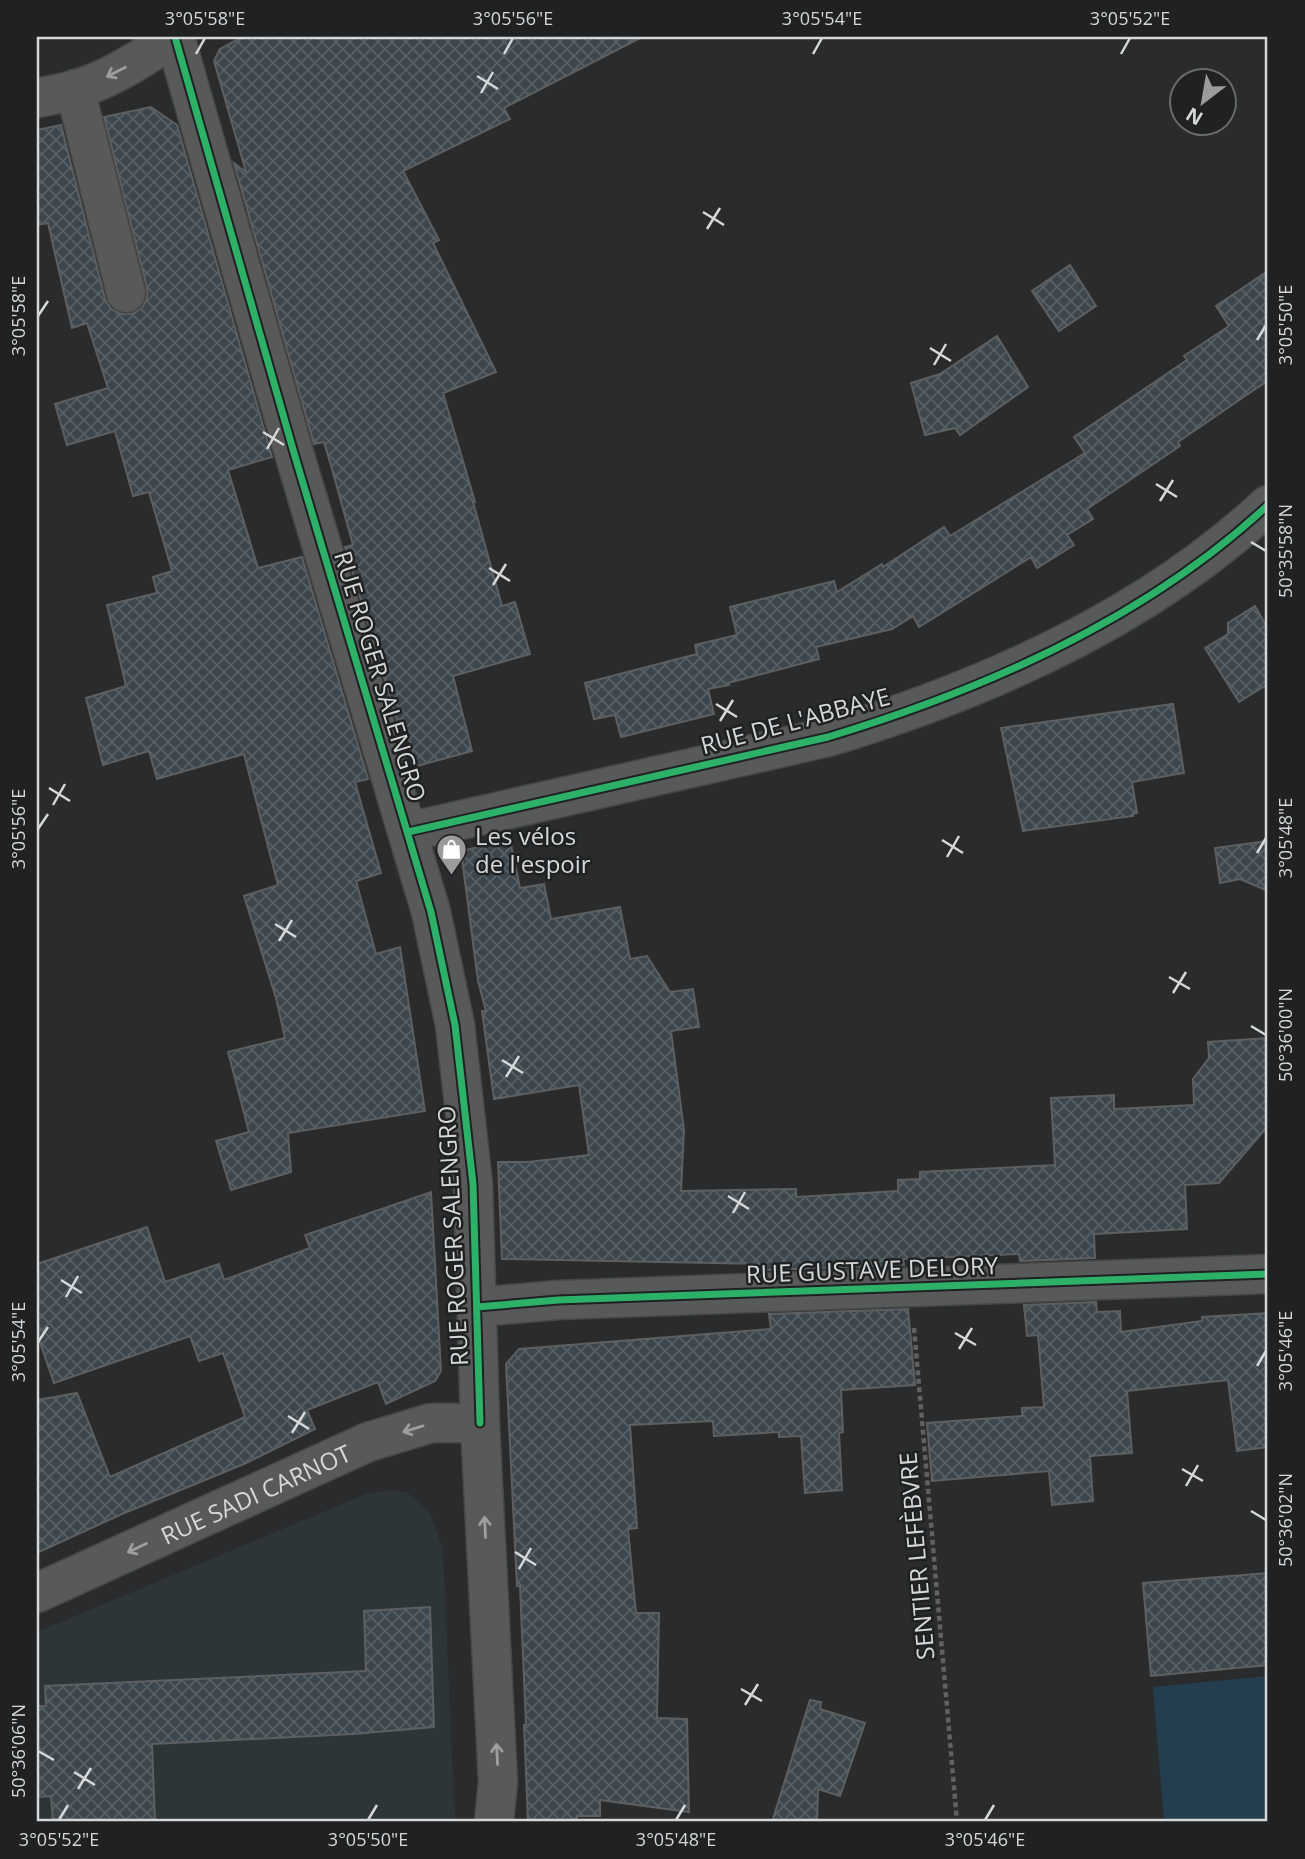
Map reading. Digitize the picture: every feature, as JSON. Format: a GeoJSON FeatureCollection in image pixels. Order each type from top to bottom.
{"type":"FeatureCollection","features":[{"type":"Feature","properties":{"kind":"street"},"geometry":{"type":"LineString","coordinates":[[37,98],[88,86],[137,62],[175,37]]}},
{"type":"Feature","properties":{"kind":"street","name":"RUE ROGER SALENGRO"},"geometry":{"type":"LineString","coordinates":[[175,37],[294,453],[431,912],[455,1025],[472,1184],[480,1423],[498,1783],[494,1822]]}},
{"type":"Feature","properties":{"kind":"street"},"geometry":{"type":"LineString","coordinates":[[75,89],[126,293]]}},
{"type":"Feature","properties":{"kind":"street","name":"RUE DE L'ABBAYE"},"geometry":{"type":"LineString","coordinates":[[408,832],[828,737],[926,704],[987,680],[1128,608],[1197,564],[1268,505]]}},
{"type":"Feature","properties":{"kind":"street","name":"RUE GUSTAVE DELORY"},"geometry":{"type":"LineString","coordinates":[[477,1307],[558,1300],[1268,1274]]}},
{"type":"Feature","properties":{"kind":"street","name":"RUE SADI CARNOT"},"geometry":{"type":"LineString","coordinates":[[37,1593],[368,1442],[431,1423],[480,1423]]}},
{"type":"Feature","properties":{"kind":"shaded area"},"geometry":{"type":"Polygon","coordinates":[[[390,1490],[408,1493],[430,1513],[443,1550],[455,1822],[37,1822],[37,1632],[366,1494],[390,1490]]]}},
{"type":"Feature","properties":{"kind":"shaded area"},"geometry":{"type":"Polygon","coordinates":[[[1268,1676],[1268,1822],[1164,1822],[1153,1687],[1268,1676]]]}},
{"type":"Feature","properties":{"kind":"building"},"geometry":{"type":"Polygon","coordinates":[[[242,37],[642,37],[504,108],[510,119],[403,171],[439,240],[433,243],[496,372],[443,393],[502,606],[515,602],[530,654],[453,676],[472,751],[417,766],[403,719],[397,720],[345,547],[353,545],[332,469],[324,442],[314,444],[234,163],[246,172],[214,61],[220,49],[242,37]]]}},
{"type":"Feature","properties":{"kind":"building"},"geometry":{"type":"Polygon","coordinates":[[[151,107],[177,125],[272,457],[228,470],[258,568],[302,557],[368,779],[355,782],[381,873],[356,881],[376,954],[400,947],[425,1111],[288,1133],[291,1172],[231,1190],[216,1141],[249,1132],[228,1052],[285,1038],[276,998],[244,896],[278,885],[244,754],[157,779],[149,751],[103,765],[86,698],[126,686],[107,605],[157,593],[153,577],[172,571],[149,492],[133,496],[115,431],[67,445],[55,404],[108,388],[87,323],[72,328],[48,223],[37,225],[37,130],[61,125],[105,299],[111,309],[121,314],[132,314],[142,308],[147,298],[147,288],[104,117],[151,107]]]}},
{"type":"Feature","properties":{"kind":"building"},"geometry":{"type":"Polygon","coordinates":[[[1070,265],[1096,306],[1059,331],[1032,291],[1070,265]]]}},
{"type":"Feature","properties":{"kind":"building"},"geometry":{"type":"Polygon","coordinates":[[[1268,271],[1268,386],[1266,382],[1248,394],[1178,442],[1180,446],[1087,509],[1093,519],[1067,535],[1074,545],[1037,568],[1031,557],[919,627],[913,616],[892,629],[816,647],[819,659],[708,689],[714,714],[621,737],[615,715],[594,719],[585,683],[697,654],[695,645],[737,635],[730,607],[834,581],[837,592],[882,564],[883,567],[944,527],[950,536],[1085,453],[1074,437],[1187,360],[1184,356],[1229,326],[1216,306],[1268,271]]]}},
{"type":"Feature","properties":{"kind":"building"},"geometry":{"type":"Polygon","coordinates":[[[997,336],[1028,387],[960,435],[955,428],[925,435],[911,383],[940,374],[997,336]]]}},
{"type":"Feature","properties":{"kind":"building"},"geometry":{"type":"Polygon","coordinates":[[[1255,606],[1268,629],[1268,684],[1239,702],[1205,648],[1228,634],[1228,623],[1255,606]]]}},
{"type":"Feature","properties":{"kind":"building"},"geometry":{"type":"Polygon","coordinates":[[[1173,704],[1184,773],[1132,782],[1137,813],[1133,816],[1023,831],[1001,728],[1173,704]]]}},
{"type":"Feature","properties":{"kind":"building"},"geometry":{"type":"Polygon","coordinates":[[[510,840],[520,888],[544,884],[551,919],[620,907],[630,959],[647,956],[670,992],[693,989],[699,1027],[671,1031],[684,1130],[681,1191],[796,1189],[796,1197],[898,1191],[898,1180],[920,1179],[920,1172],[1055,1165],[1051,1098],[1114,1095],[1114,1109],[1194,1105],[1193,1079],[1209,1058],[1208,1042],[1268,1038],[1268,1126],[1219,1183],[1185,1185],[1187,1229],[1094,1234],[1095,1258],[1020,1261],[1019,1254],[903,1259],[904,1265],[766,1270],[766,1264],[502,1259],[498,1162],[528,1162],[589,1155],[579,1085],[494,1099],[482,1011],[486,1011],[478,981],[461,851],[510,840]]]}},
{"type":"Feature","properties":{"kind":"building"},"geometry":{"type":"Polygon","coordinates":[[[1268,841],[1268,891],[1240,879],[1220,883],[1215,848],[1268,841]]]}},
{"type":"Feature","properties":{"kind":"building"},"geometry":{"type":"Polygon","coordinates":[[[431,1192],[441,1371],[435,1381],[386,1404],[378,1382],[307,1410],[315,1429],[244,1464],[122,1514],[37,1553],[37,1400],[77,1393],[110,1477],[245,1417],[223,1353],[199,1361],[190,1336],[54,1383],[37,1334],[37,1264],[147,1227],[165,1282],[219,1264],[224,1280],[310,1248],[305,1235],[431,1192]]]}},
{"type":"Feature","properties":{"kind":"building"},"geometry":{"type":"Polygon","coordinates":[[[1096,1302],[1097,1312],[1120,1311],[1121,1332],[1202,1321],[1202,1317],[1268,1313],[1268,1447],[1237,1451],[1228,1380],[1127,1391],[1132,1453],[1090,1456],[1093,1501],[1052,1505],[1049,1471],[932,1481],[927,1423],[1022,1416],[1022,1408],[1044,1407],[1038,1335],[1027,1336],[1024,1305],[1096,1302]]]}},
{"type":"Feature","properties":{"kind":"building"},"geometry":{"type":"Polygon","coordinates":[[[908,1309],[915,1385],[841,1390],[843,1432],[839,1433],[842,1490],[805,1493],[801,1436],[779,1437],[779,1432],[714,1436],[713,1421],[630,1425],[637,1528],[628,1529],[636,1613],[659,1613],[657,1718],[687,1719],[689,1812],[600,1800],[600,1816],[577,1816],[577,1822],[528,1822],[520,1586],[517,1586],[506,1364],[519,1349],[771,1329],[769,1314],[908,1309]]]}},
{"type":"Feature","properties":{"kind":"building"},"geometry":{"type":"Polygon","coordinates":[[[1268,1573],[1268,1665],[1151,1676],[1143,1583],[1268,1573]]]}},
{"type":"Feature","properties":{"kind":"building"},"geometry":{"type":"Polygon","coordinates":[[[430,1607],[434,1727],[353,1734],[152,1744],[155,1822],[53,1822],[51,1796],[37,1797],[37,1706],[46,1706],[45,1686],[366,1671],[364,1611],[430,1607]]]}},
{"type":"Feature","properties":{"kind":"building"},"geometry":{"type":"Polygon","coordinates":[[[810,1700],[821,1702],[820,1709],[865,1723],[840,1796],[818,1789],[817,1822],[772,1822],[810,1700]]]}},
{"type":"Feature","properties":{"kind":"cycle path"},"geometry":{"type":"LineString","coordinates":[[175,37],[294,453],[431,912],[455,1025],[473,1184],[480,1423]]}},
{"type":"Feature","properties":{"kind":"cycle path"},"geometry":{"type":"LineString","coordinates":[[408,832],[828,737],[946,697],[1062,645],[1117,615],[1171,582],[1221,545],[1268,505]]}},
{"type":"Feature","properties":{"kind":"cycle path"},"geometry":{"type":"LineString","coordinates":[[477,1307],[558,1300],[1268,1274]]}},
{"type":"Feature","properties":{"kind":"place","name":"Les vélos de l'espoir"},"geometry":{"type":"Point","coordinates":[452,876]}}]}
